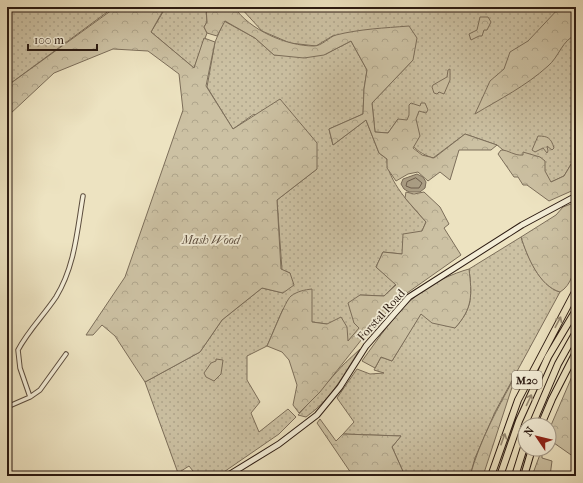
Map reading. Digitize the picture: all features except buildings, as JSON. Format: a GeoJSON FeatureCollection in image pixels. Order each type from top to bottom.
{"type":"FeatureCollection","features":[{"type":"Feature","properties":{"kind":"highway","name":"M20"},"geometry":{"type":"LineString","coordinates":[[491,476],[521,394],[576,290]]}},
{"type":"Feature","properties":{"kind":"highway","name":"M20"},"geometry":{"type":"LineString","coordinates":[[500,476],[519,421],[548,358],[576,310]]}},
{"type":"Feature","properties":{"kind":"highway","name":"M20"},"geometry":{"type":"LineString","coordinates":[[535,417],[558,364],[576,332]]}},
{"type":"Feature","properties":{"kind":"highway","name":"M20"},"geometry":{"type":"LineString","coordinates":[[545,417],[552,398],[576,352]]}},
{"type":"Feature","properties":{"kind":"highway"},"geometry":{"type":"LineString","coordinates":[[515,476],[521,457]]}},
{"type":"Feature","properties":{"kind":"highway"},"geometry":{"type":"LineString","coordinates":[[524,476],[530,457]]}},
{"type":"Feature","properties":{"kind":"street"},"geometry":{"type":"LineString","coordinates":[[30,397],[20,368],[18,350],[56,297],[66,278],[74,252],[83,196]]}},
{"type":"Feature","properties":{"kind":"street","name":"Forstal Road"},"geometry":{"type":"LineString","coordinates":[[227,476],[279,444],[317,414],[340,388],[366,346],[409,297],[528,222],[576,196]]}},
{"type":"Feature","properties":{"kind":"street"},"geometry":{"type":"LineString","coordinates":[[7,407],[30,397],[40,390],[66,354]]}},
{"type":"Feature","properties":{"kind":"green space"},"geometry":{"type":"Polygon","coordinates":[[[7,7],[114,7],[7,86],[7,7]]]}},
{"type":"Feature","properties":{"kind":"green space","name":"Mash Wood"},"geometry":{"type":"Polygon","coordinates":[[[116,7],[165,7],[151,32],[194,68],[204,38],[215,42],[206,86],[233,129],[280,99],[317,143],[317,169],[277,200],[281,269],[290,273],[294,285],[283,293],[262,288],[222,320],[200,352],[145,382],[115,336],[102,325],[93,335],[86,335],[125,277],[183,110],[179,74],[148,51],[113,49],[54,73],[10,114],[7,119],[7,86],[116,7]]]}},
{"type":"Feature","properties":{"kind":"green space"},"geometry":{"type":"Polygon","coordinates":[[[166,7],[206,7],[207,22],[204,27],[207,33],[194,68],[151,32],[166,7]]]}},
{"type":"Feature","properties":{"kind":"green space"},"geometry":{"type":"Polygon","coordinates":[[[206,7],[234,7],[249,23],[259,29],[281,40],[303,45],[317,46],[333,36],[354,31],[409,26],[417,38],[413,60],[372,103],[375,132],[388,133],[398,119],[407,120],[409,115],[409,105],[411,103],[420,106],[421,103],[425,103],[428,110],[426,113],[419,111],[416,119],[420,136],[413,148],[422,155],[434,158],[465,134],[497,145],[491,150],[459,150],[450,180],[440,172],[428,181],[418,172],[408,174],[396,181],[387,168],[387,159],[379,153],[366,120],[333,145],[329,129],[363,114],[364,89],[367,70],[351,41],[324,55],[304,58],[274,55],[255,38],[225,21],[217,36],[207,33],[204,27],[207,22],[206,7]]]}},
{"type":"Feature","properties":{"kind":"green space"},"geometry":{"type":"Polygon","coordinates":[[[240,7],[576,7],[576,156],[564,176],[551,182],[524,167],[497,145],[465,134],[433,158],[426,155],[415,148],[411,143],[398,119],[388,133],[375,132],[372,103],[413,60],[334,35],[316,46],[290,43],[262,31],[240,7]]]}},
{"type":"Feature","properties":{"kind":"green space"},"geometry":{"type":"Polygon","coordinates":[[[560,7],[576,7],[576,35],[567,41],[552,62],[540,73],[513,92],[475,114],[490,81],[504,69],[510,52],[528,41],[560,7]]]}},
{"type":"Feature","properties":{"kind":"green space"},"geometry":{"type":"Polygon","coordinates":[[[480,17],[488,17],[491,22],[487,30],[484,30],[482,36],[471,40],[469,34],[477,30],[480,17]]]}},
{"type":"Feature","properties":{"kind":"green space"},"geometry":{"type":"Polygon","coordinates":[[[224,21],[255,38],[274,55],[326,54],[351,41],[367,70],[364,89],[363,114],[329,129],[333,145],[366,120],[379,153],[387,159],[391,176],[401,193],[426,222],[422,231],[402,254],[383,252],[376,267],[396,284],[384,296],[360,295],[360,328],[348,341],[327,324],[312,322],[283,309],[267,346],[247,356],[247,380],[260,402],[251,413],[259,432],[288,409],[296,417],[279,434],[218,476],[197,476],[189,466],[178,473],[145,382],[200,352],[222,320],[262,288],[283,293],[290,273],[282,270],[277,200],[317,169],[254,114],[233,129],[207,87],[215,42],[224,21]]]}},
{"type":"Feature","properties":{"kind":"green space"},"geometry":{"type":"Polygon","coordinates":[[[450,69],[450,80],[444,94],[439,92],[437,94],[434,93],[432,87],[433,85],[447,77],[448,70],[450,69]]]}},
{"type":"Feature","properties":{"kind":"green space"},"geometry":{"type":"Polygon","coordinates":[[[538,136],[549,138],[554,148],[552,150],[547,146],[547,153],[543,148],[535,152],[532,150],[538,136]]]}},
{"type":"Feature","properties":{"kind":"green space"},"geometry":{"type":"Polygon","coordinates":[[[501,150],[520,155],[523,155],[523,152],[540,157],[545,161],[545,171],[551,182],[564,176],[576,156],[576,189],[549,201],[527,185],[523,185],[518,177],[514,177],[498,154],[501,150]]]}},
{"type":"Feature","properties":{"kind":"green space"},"geometry":{"type":"Polygon","coordinates":[[[406,192],[414,194],[424,192],[440,207],[449,224],[444,228],[461,255],[400,298],[362,339],[320,392],[299,413],[293,405],[297,385],[289,360],[282,352],[267,346],[282,311],[291,296],[301,291],[312,289],[312,322],[327,324],[341,317],[347,327],[348,341],[359,328],[354,323],[348,303],[360,295],[384,296],[396,285],[376,267],[383,252],[402,254],[403,234],[422,231],[426,222],[405,198],[406,192]]]}},
{"type":"Feature","properties":{"kind":"green space"},"geometry":{"type":"Polygon","coordinates":[[[576,202],[577,251],[575,264],[572,276],[567,285],[560,292],[546,284],[540,277],[530,261],[521,237],[556,215],[563,207],[576,202]]]}},
{"type":"Feature","properties":{"kind":"green space"},"geometry":{"type":"Polygon","coordinates":[[[521,237],[530,261],[540,277],[553,289],[560,292],[495,412],[475,458],[470,476],[405,476],[392,447],[401,436],[343,434],[354,422],[337,398],[357,369],[370,374],[384,373],[374,370],[381,357],[392,361],[421,313],[455,328],[465,314],[470,301],[471,286],[469,269],[521,237]]]}},
{"type":"Feature","properties":{"kind":"green space"},"geometry":{"type":"Polygon","coordinates":[[[469,269],[471,286],[470,301],[465,314],[455,328],[432,323],[421,314],[392,361],[381,357],[375,368],[362,361],[395,318],[417,295],[442,279],[469,269]]]}},
{"type":"Feature","properties":{"kind":"green space"},"geometry":{"type":"Polygon","coordinates":[[[360,349],[330,395],[323,403],[306,417],[298,415],[343,365],[360,349]]]}},
{"type":"Feature","properties":{"kind":"green space"},"geometry":{"type":"Polygon","coordinates":[[[216,359],[223,360],[221,374],[214,381],[206,377],[204,373],[211,363],[216,361],[216,359]]]}},
{"type":"Feature","properties":{"kind":"green space"},"geometry":{"type":"Polygon","coordinates":[[[576,367],[576,456],[574,457],[557,445],[557,417],[555,417],[576,367]]]}},
{"type":"Feature","properties":{"kind":"green space"},"geometry":{"type":"Polygon","coordinates":[[[516,375],[483,476],[470,476],[484,437],[516,375]]]}},
{"type":"Feature","properties":{"kind":"green space"},"geometry":{"type":"Polygon","coordinates":[[[320,419],[336,441],[343,434],[401,436],[392,447],[405,476],[353,476],[317,423],[320,419]]]}},
{"type":"Feature","properties":{"kind":"green space"},"geometry":{"type":"Polygon","coordinates":[[[539,457],[552,461],[550,476],[532,476],[539,457]]]}},
{"type":"Feature","properties":{"kind":"water"},"geometry":{"type":"Polygon","coordinates":[[[417,174],[423,177],[426,182],[425,188],[420,192],[409,192],[404,189],[401,184],[403,179],[417,174]]]}}]}
